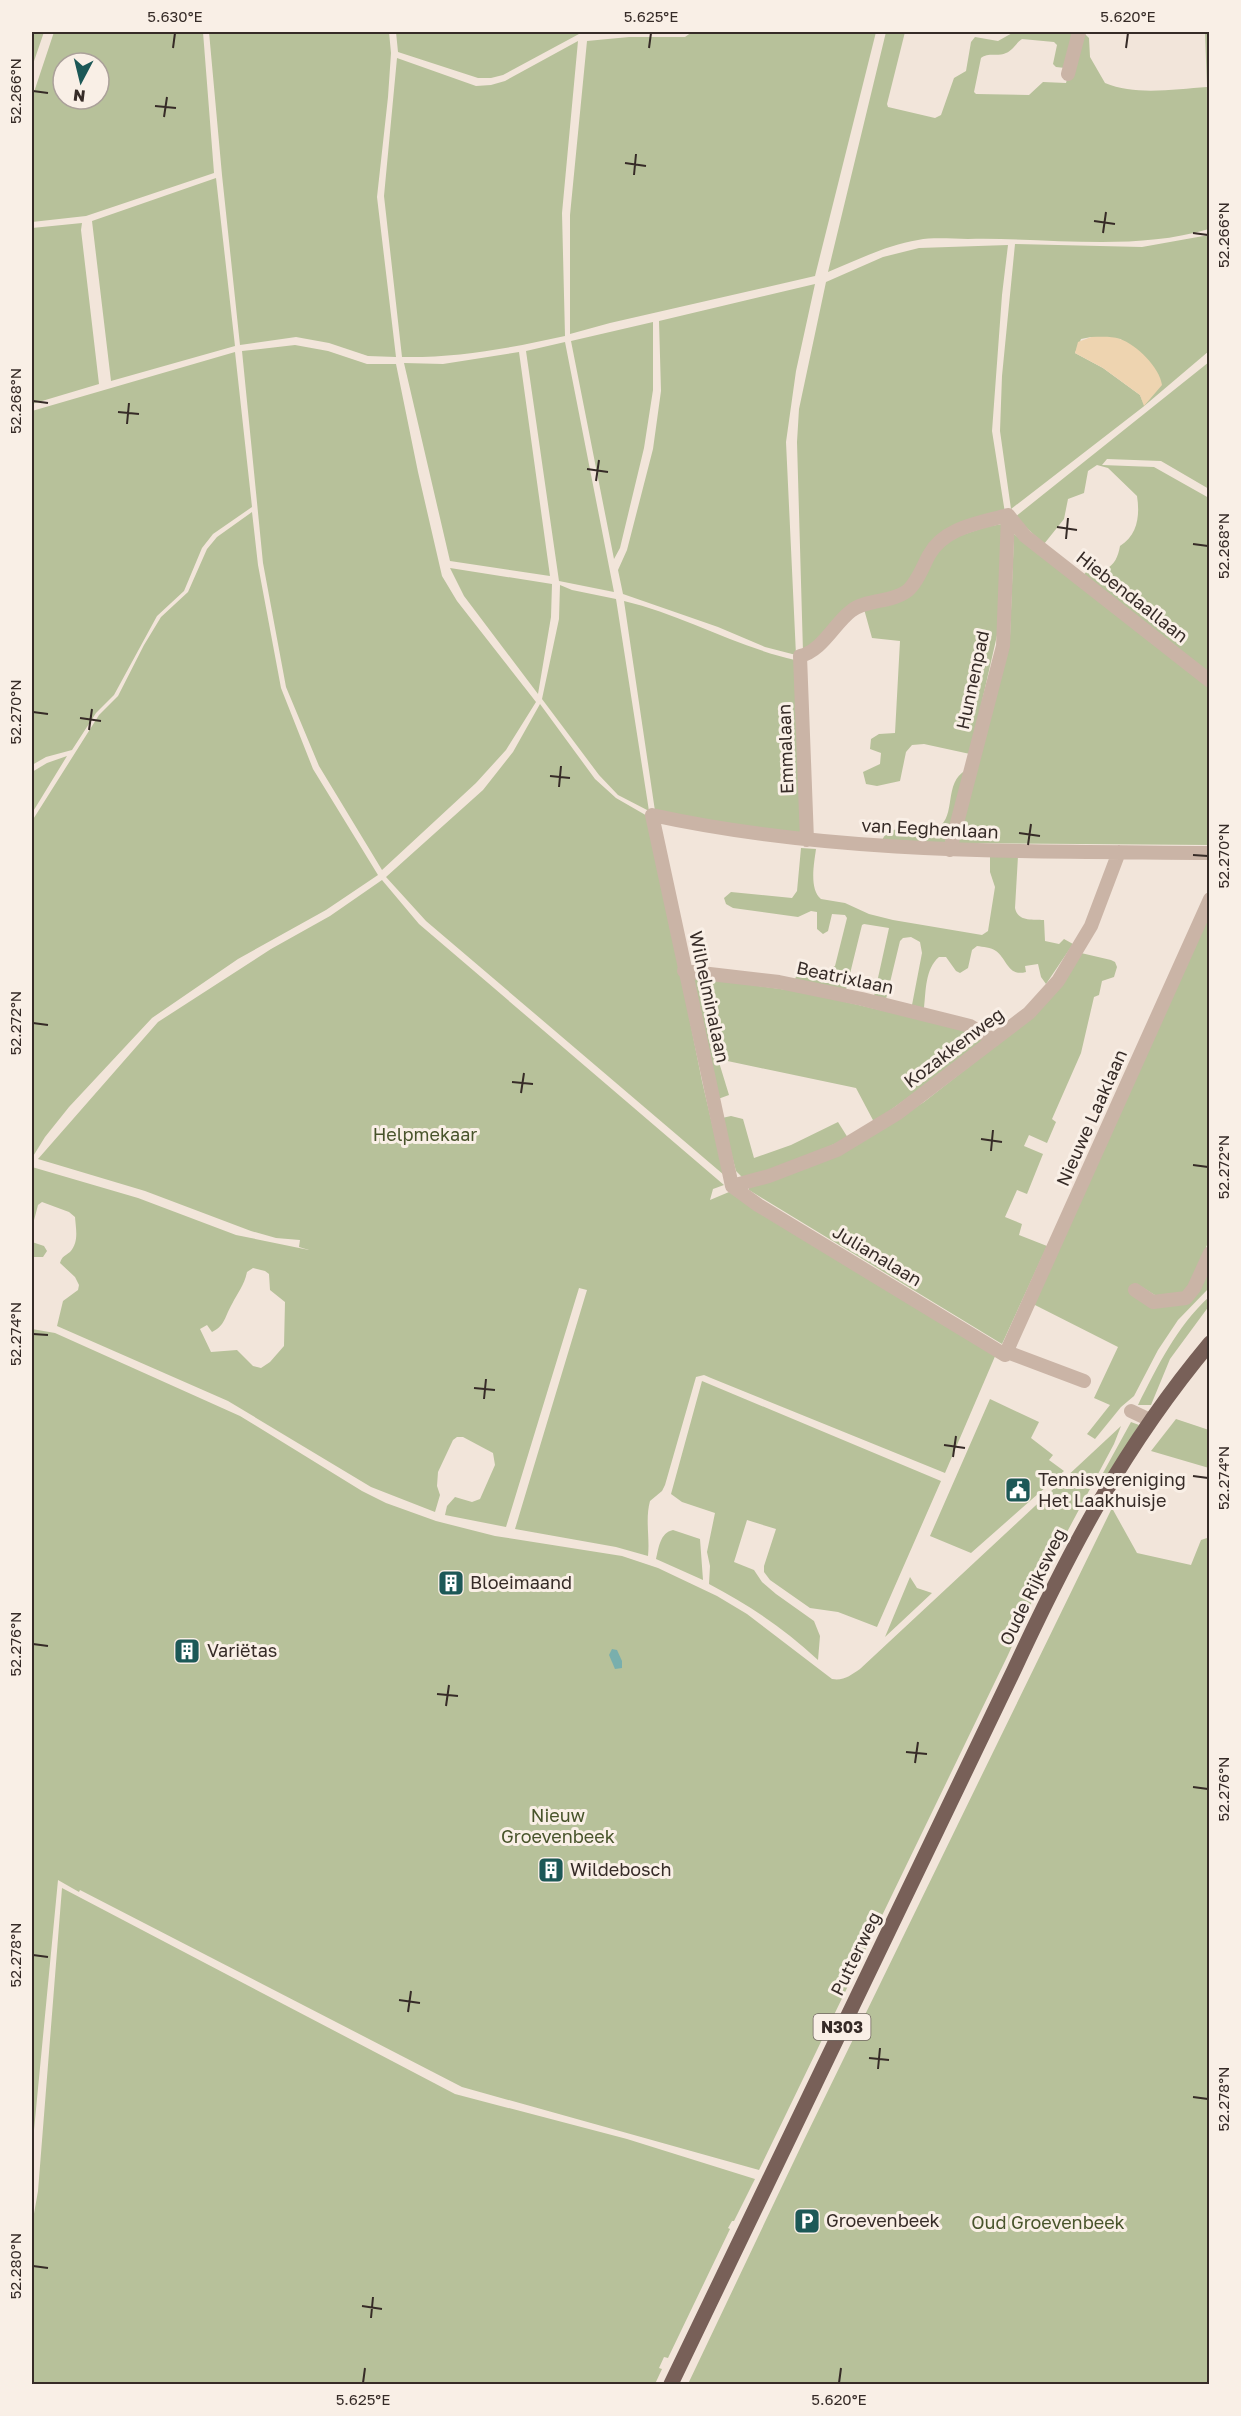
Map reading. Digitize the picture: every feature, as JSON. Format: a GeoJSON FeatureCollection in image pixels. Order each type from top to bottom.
{"type":"FeatureCollection","features":[{"type":"Feature","properties":{"kind":"main road","name":"Oude Rijksweg"},"geometry":{"type":"LineString","coordinates":[[1014,1670],[1072,1548],[1115,1473],[1150,1420],[1209,1343]]}},
{"type":"Feature","properties":{"kind":"main road","name":"Putterweg"},"geometry":{"type":"LineString","coordinates":[[671,2385],[1014,1670]]}},
{"type":"Feature","properties":{"kind":"street"},"geometry":{"type":"LineString","coordinates":[[1068,74],[1079,32]]}},
{"type":"Feature","properties":{"kind":"street","name":"Emmalaan"},"geometry":{"type":"LineString","coordinates":[[807,840],[800,656],[805,655],[827,638],[851,610],[907,591],[941,539],[955,531],[1008,515]]}},
{"type":"Feature","properties":{"kind":"street","name":"Hiebendaallaan"},"geometry":{"type":"LineString","coordinates":[[1008,515],[1025,536],[1209,681]]}},
{"type":"Feature","properties":{"kind":"street","name":"Hunnenpad"},"geometry":{"type":"LineString","coordinates":[[950,850],[1003,646],[1008,515]]}},
{"type":"Feature","properties":{"kind":"street","name":"van Eeghenlaan"},"geometry":{"type":"LineString","coordinates":[[652,815],[704,826],[807,840],[950,850],[1209,853]]}},
{"type":"Feature","properties":{"kind":"street","name":"Wilhelminalaan"},"geometry":{"type":"LineString","coordinates":[[652,815],[732,1186]]}},
{"type":"Feature","properties":{"kind":"street","name":"Kozakkenweg"},"geometry":{"type":"LineString","coordinates":[[732,1186],[769,1176],[837,1150],[898,1113],[1029,1013],[1058,981],[1091,926],[1119,852]]}},
{"type":"Feature","properties":{"kind":"street","name":"Nieuwe Laaklaan"},"geometry":{"type":"LineString","coordinates":[[1006,1353],[1209,899]]}},
{"type":"Feature","properties":{"kind":"street","name":"Beatrixlaan"},"geometry":{"type":"LineString","coordinates":[[684,971],[779,982],[862,999],[970,1026],[994,1040]]}},
{"type":"Feature","properties":{"kind":"street","name":"Julianalaan"},"geometry":{"type":"LineString","coordinates":[[732,1186],[758,1205],[1006,1353]]}},
{"type":"Feature","properties":{"kind":"street"},"geometry":{"type":"LineString","coordinates":[[1136,1290],[1153,1302],[1186,1298],[1194,1288],[1209,1253]]}},
{"type":"Feature","properties":{"kind":"street"},"geometry":{"type":"LineString","coordinates":[[1006,1353],[1084,1381]]}},
{"type":"Feature","properties":{"kind":"street"},"geometry":{"type":"LineString","coordinates":[[1131,1411],[1150,1420]]}},
{"type":"Feature","properties":{"kind":"green space"},"geometry":{"type":"Polygon","coordinates":[[[32,32],[44,32],[32,67],[32,32]]]}},
{"type":"Feature","properties":{"kind":"green space"},"geometry":{"type":"Polygon","coordinates":[[[54,32],[203,32],[214,173],[86,216],[32,222],[32,98],[54,32]]]}},
{"type":"Feature","properties":{"kind":"green space"},"geometry":{"type":"Polygon","coordinates":[[[209,32],[389,32],[391,53],[388,97],[377,197],[396,357],[368,356],[329,343],[296,337],[240,345],[209,32]]]}},
{"type":"Feature","properties":{"kind":"green space"},"geometry":{"type":"Polygon","coordinates":[[[396,32],[580,32],[503,75],[478,78],[398,52],[396,32]]]}},
{"type":"Feature","properties":{"kind":"green space"},"geometry":{"type":"Polygon","coordinates":[[[692,32],[876,32],[815,276],[570,334],[570,215],[587,41],[629,37],[685,37],[692,32]]]}},
{"type":"Feature","properties":{"kind":"green space"},"geometry":{"type":"Polygon","coordinates":[[[886,32],[905,32],[888,107],[935,118],[941,115],[954,78],[966,71],[971,42],[975,37],[998,41],[1014,32],[1073,32],[1065,68],[1056,67],[1053,64],[1057,45],[1054,42],[1022,39],[1006,53],[981,58],[974,92],[976,94],[1029,95],[1043,82],[1066,83],[1079,32],[1083,32],[1089,38],[1090,57],[1105,83],[1142,91],[1207,87],[1205,32],[1209,32],[1209,229],[1180,236],[1120,242],[924,239],[884,249],[828,272],[886,32]]]}},
{"type":"Feature","properties":{"kind":"green space"},"geometry":{"type":"Polygon","coordinates":[[[578,41],[562,213],[565,336],[484,351],[443,356],[402,357],[384,196],[397,58],[476,86],[491,85],[505,81],[578,41]]]}},
{"type":"Feature","properties":{"kind":"green space"},"geometry":{"type":"Polygon","coordinates":[[[216,178],[235,346],[111,381],[92,221],[216,178]]]}},
{"type":"Feature","properties":{"kind":"green space"},"geometry":{"type":"Polygon","coordinates":[[[82,223],[99,384],[32,404],[32,228],[82,223]]]}},
{"type":"Feature","properties":{"kind":"green space"},"geometry":{"type":"Polygon","coordinates":[[[1209,235],[1209,351],[1143,407],[1011,509],[1000,431],[1002,376],[1015,244],[1142,247],[1209,235]],[[1091,337],[1081,339],[1075,353],[1103,368],[1140,395],[1144,405],[1121,339],[1091,337]]]}},
{"type":"Feature","properties":{"kind":"green space"},"geometry":{"type":"Polygon","coordinates":[[[1008,245],[992,431],[1005,513],[954,527],[905,587],[860,603],[803,652],[797,442],[799,409],[826,282],[883,257],[919,248],[1008,245]]]}},
{"type":"Feature","properties":{"kind":"green space"},"geometry":{"type":"Polygon","coordinates":[[[815,284],[796,371],[786,442],[796,655],[765,647],[718,627],[623,594],[618,570],[627,550],[653,449],[661,391],[659,321],[815,284]]]}},
{"type":"Feature","properties":{"kind":"green space"},"geometry":{"type":"Polygon","coordinates":[[[653,322],[653,390],[644,448],[620,548],[614,559],[571,341],[653,322]]]}},
{"type":"Feature","properties":{"kind":"green space"},"geometry":{"type":"Polygon","coordinates":[[[565,342],[614,592],[559,581],[526,351],[565,342]]]}},
{"type":"Feature","properties":{"kind":"green space"},"geometry":{"type":"Polygon","coordinates":[[[295,345],[328,351],[367,364],[396,364],[442,576],[457,601],[536,702],[506,750],[476,783],[382,870],[319,766],[286,687],[263,563],[242,351],[295,345]]]}},
{"type":"Feature","properties":{"kind":"green space"},"geometry":{"type":"Polygon","coordinates":[[[235,352],[252,507],[213,534],[202,548],[184,591],[157,616],[114,695],[96,713],[72,750],[46,757],[32,765],[32,411],[235,352]]]}},
{"type":"Feature","properties":{"kind":"green space"},"geometry":{"type":"Polygon","coordinates":[[[519,352],[550,576],[450,561],[404,363],[443,364],[519,352]]]}},
{"type":"Feature","properties":{"kind":"green space"},"geometry":{"type":"Polygon","coordinates":[[[1209,362],[1209,489],[1161,461],[1107,459],[1102,465],[1154,467],[1209,498],[1209,673],[1083,575],[1094,565],[1105,570],[1114,563],[1120,546],[1131,536],[1136,524],[1137,496],[1108,468],[1097,465],[1088,471],[1084,493],[1068,499],[1064,519],[1044,544],[1015,517],[1209,362]]]}},
{"type":"Feature","properties":{"kind":"green space"},"geometry":{"type":"Polygon","coordinates":[[[252,512],[258,565],[281,688],[313,769],[378,875],[326,910],[238,959],[152,1018],[69,1107],[45,1137],[32,1158],[32,821],[99,715],[118,696],[161,617],[188,592],[207,549],[217,537],[252,512]]]}},
{"type":"Feature","properties":{"kind":"green space"},"geometry":{"type":"Polygon","coordinates":[[[1002,524],[998,631],[970,754],[924,744],[912,745],[906,752],[900,781],[877,786],[866,784],[863,772],[880,764],[881,753],[870,749],[871,739],[879,734],[895,733],[900,641],[872,638],[864,609],[900,599],[947,540],[1002,524]]]}},
{"type":"Feature","properties":{"kind":"green space"},"geometry":{"type":"Polygon","coordinates":[[[1014,534],[1209,687],[1209,845],[957,843],[1010,636],[1014,534]]]}},
{"type":"Feature","properties":{"kind":"green space"},"geometry":{"type":"Polygon","coordinates":[[[450,568],[552,584],[551,617],[538,694],[464,596],[450,568]]]}},
{"type":"Feature","properties":{"kind":"green space"},"geometry":{"type":"Polygon","coordinates":[[[560,585],[572,590],[616,599],[649,811],[618,795],[599,775],[542,699],[559,619],[560,585]]]}},
{"type":"Feature","properties":{"kind":"green space"},"geometry":{"type":"Polygon","coordinates":[[[624,601],[795,660],[804,837],[655,811],[624,601]]]}},
{"type":"Feature","properties":{"kind":"green space"},"geometry":{"type":"Polygon","coordinates":[[[540,704],[595,779],[616,798],[649,817],[702,1081],[724,1175],[426,921],[386,877],[483,790],[513,752],[540,704]]]}},
{"type":"Feature","properties":{"kind":"green space"},"geometry":{"type":"Polygon","coordinates":[[[67,756],[32,813],[32,772],[47,763],[67,756]]]}},
{"type":"Feature","properties":{"kind":"green space"},"geometry":{"type":"Polygon","coordinates":[[[966,770],[945,843],[882,841],[892,830],[931,831],[938,828],[947,815],[955,783],[966,770]]]}},
{"type":"Feature","properties":{"kind":"green space"},"geometry":{"type":"Polygon","coordinates":[[[801,848],[816,849],[814,883],[817,895],[821,899],[845,903],[869,914],[893,920],[982,935],[988,931],[995,887],[990,872],[990,856],[1018,856],[1015,908],[1019,916],[1026,919],[1044,920],[1045,941],[1059,944],[1064,939],[1073,944],[1046,984],[1041,977],[1038,964],[1025,966],[1026,972],[1015,972],[1000,954],[989,948],[977,946],[972,950],[968,968],[960,973],[946,957],[939,957],[929,974],[924,1008],[912,1005],[922,953],[920,942],[911,937],[900,941],[886,999],[874,996],[889,928],[864,924],[846,990],[795,979],[800,968],[828,970],[835,966],[847,918],[845,915],[832,914],[828,931],[823,934],[817,929],[817,912],[811,911],[798,917],[733,908],[726,904],[724,898],[731,892],[792,898],[797,891],[801,848]]]}},
{"type":"Feature","properties":{"kind":"green space","name":"Helpmekaar"},"geometry":{"type":"Polygon","coordinates":[[[382,880],[419,924],[724,1185],[713,1189],[710,1200],[729,1192],[996,1354],[945,1473],[704,1375],[696,1377],[665,1485],[662,1491],[650,1501],[648,1556],[616,1547],[515,1529],[587,1290],[579,1288],[506,1527],[445,1515],[447,1506],[455,1497],[472,1502],[480,1499],[495,1465],[493,1453],[463,1437],[453,1440],[438,1472],[437,1486],[440,1495],[435,1512],[371,1487],[228,1401],[57,1326],[63,1301],[78,1290],[79,1285],[75,1277],[60,1263],[75,1244],[75,1217],[69,1212],[42,1202],[38,1205],[32,1228],[32,1167],[138,1198],[236,1235],[309,1250],[299,1247],[300,1240],[276,1238],[251,1231],[145,1191],[38,1159],[158,1022],[271,949],[330,916],[382,880]],[[253,1268],[247,1272],[243,1285],[220,1327],[212,1332],[207,1325],[200,1329],[211,1352],[237,1350],[253,1366],[261,1368],[270,1362],[284,1346],[285,1302],[270,1290],[269,1274],[253,1268]]]}},
{"type":"Feature","properties":{"kind":"green space"},"geometry":{"type":"Polygon","coordinates":[[[1209,906],[1209,1240],[1188,1293],[1158,1297],[1137,1284],[1134,1291],[1157,1304],[1187,1301],[1199,1292],[1209,1267],[1209,1288],[1178,1320],[1158,1350],[1134,1396],[1121,1407],[1095,1439],[1087,1434],[1110,1405],[1094,1398],[1118,1347],[1031,1303],[1209,906]]]}},
{"type":"Feature","properties":{"kind":"green space"},"geometry":{"type":"Polygon","coordinates":[[[1081,953],[1111,960],[1117,967],[1114,977],[1102,981],[1099,995],[1094,997],[1081,1053],[1052,1119],[1056,1122],[1047,1143],[1029,1135],[1024,1146],[1043,1154],[1027,1194],[1017,1190],[1005,1217],[1022,1224],[1019,1235],[1047,1246],[1002,1344],[749,1190],[749,1186],[865,1139],[924,1102],[1012,1033],[1081,953]]]}},
{"type":"Feature","properties":{"kind":"green space"},"geometry":{"type":"Polygon","coordinates":[[[691,977],[803,992],[961,1029],[986,1041],[874,1122],[856,1088],[718,1059],[729,1095],[718,1099],[691,977]]]}},
{"type":"Feature","properties":{"kind":"green space"},"geometry":{"type":"Polygon","coordinates":[[[731,1116],[743,1119],[754,1158],[791,1145],[838,1122],[848,1138],[780,1168],[742,1177],[736,1171],[722,1118],[731,1116]]]}},
{"type":"Feature","properties":{"kind":"green space"},"geometry":{"type":"Polygon","coordinates":[[[32,1242],[44,1246],[47,1251],[43,1257],[32,1257],[32,1242]]]}},
{"type":"Feature","properties":{"kind":"green space"},"geometry":{"type":"Polygon","coordinates":[[[1209,1297],[1209,1306],[1170,1359],[1151,1405],[1138,1405],[1177,1334],[1209,1297]]]}},
{"type":"Feature","properties":{"kind":"green space","name":"Nieuw Groevenbeek"},"geometry":{"type":"Polygon","coordinates":[[[32,1329],[55,1333],[240,1416],[362,1491],[386,1503],[436,1521],[495,1536],[622,1556],[658,1568],[717,1596],[747,1614],[832,1679],[847,1677],[860,1669],[1121,1426],[1114,1444],[1043,1577],[1008,1655],[759,2170],[462,2087],[58,1880],[32,2151],[32,1329]]]}},
{"type":"Feature","properties":{"kind":"green space"},"geometry":{"type":"Polygon","coordinates":[[[702,1381],[941,1481],[877,1627],[838,1612],[810,1608],[770,1580],[764,1572],[764,1566],[776,1529],[747,1520],[734,1562],[754,1570],[762,1582],[776,1594],[814,1621],[820,1636],[818,1660],[766,1618],[709,1584],[710,1566],[707,1552],[715,1513],[682,1502],[671,1494],[702,1381]]]}},
{"type":"Feature","properties":{"kind":"green space"},"geometry":{"type":"Polygon","coordinates":[[[990,1399],[1039,1422],[1031,1438],[1053,1455],[1049,1460],[1064,1471],[971,1553],[930,1536],[990,1399]]]}},
{"type":"Feature","properties":{"kind":"green space"},"geometry":{"type":"Polygon","coordinates":[[[1176,1419],[1209,1430],[1209,1468],[1151,1451],[1176,1419]]]}},
{"type":"Feature","properties":{"kind":"green space"},"geometry":{"type":"Polygon","coordinates":[[[1131,1422],[1139,1425],[1099,1490],[1098,1482],[1131,1422]]]}},
{"type":"Feature","properties":{"kind":"green space","name":"Oud Groevenbeek"},"geometry":{"type":"Polygon","coordinates":[[[1112,1508],[1137,1553],[1191,1565],[1201,1540],[1207,1538],[1209,1533],[1209,2384],[688,2384],[804,2140],[1112,1508]]]}},
{"type":"Feature","properties":{"kind":"green space"},"geometry":{"type":"Polygon","coordinates":[[[673,1530],[700,1539],[703,1580],[656,1559],[663,1537],[673,1530]]]}},
{"type":"Feature","properties":{"kind":"green space"},"geometry":{"type":"Polygon","coordinates":[[[910,1577],[917,1588],[932,1593],[885,1637],[910,1577]]]}},
{"type":"Feature","properties":{"kind":"green space"},"geometry":{"type":"Polygon","coordinates":[[[62,1888],[455,2094],[627,2139],[755,2179],[734,2221],[728,2228],[730,2229],[668,2358],[664,2357],[659,2368],[662,2369],[655,2384],[32,2384],[32,2225],[38,2191],[62,1888]]]}},
{"type":"Feature","properties":{"kind":"sand"},"geometry":{"type":"Polygon","coordinates":[[[1091,337],[1120,339],[1140,351],[1152,364],[1162,385],[1144,406],[1140,395],[1103,368],[1075,353],[1078,342],[1091,337]]]}},
{"type":"Feature","properties":{"kind":"water"},"geometry":{"type":"Polygon","coordinates":[[[612,1649],[617,1650],[622,1661],[622,1668],[615,1669],[609,1655],[612,1649]]]}},
{"type":"Feature","properties":{"kind":"place","name":"Tennisvereniging Het Laakhuisje"},"geometry":{"type":"Point","coordinates":[1018,1490]}},
{"type":"Feature","properties":{"kind":"place","name":"Bloeimaand"},"geometry":{"type":"Point","coordinates":[451,1583]}},
{"type":"Feature","properties":{"kind":"place","name":"Variëtas"},"geometry":{"type":"Point","coordinates":[187,1651]}},
{"type":"Feature","properties":{"kind":"place","name":"Wildebosch"},"geometry":{"type":"Point","coordinates":[551,1870]}},
{"type":"Feature","properties":{"kind":"place","name":"Groevenbeek"},"geometry":{"type":"Point","coordinates":[807,2221]}}]}
